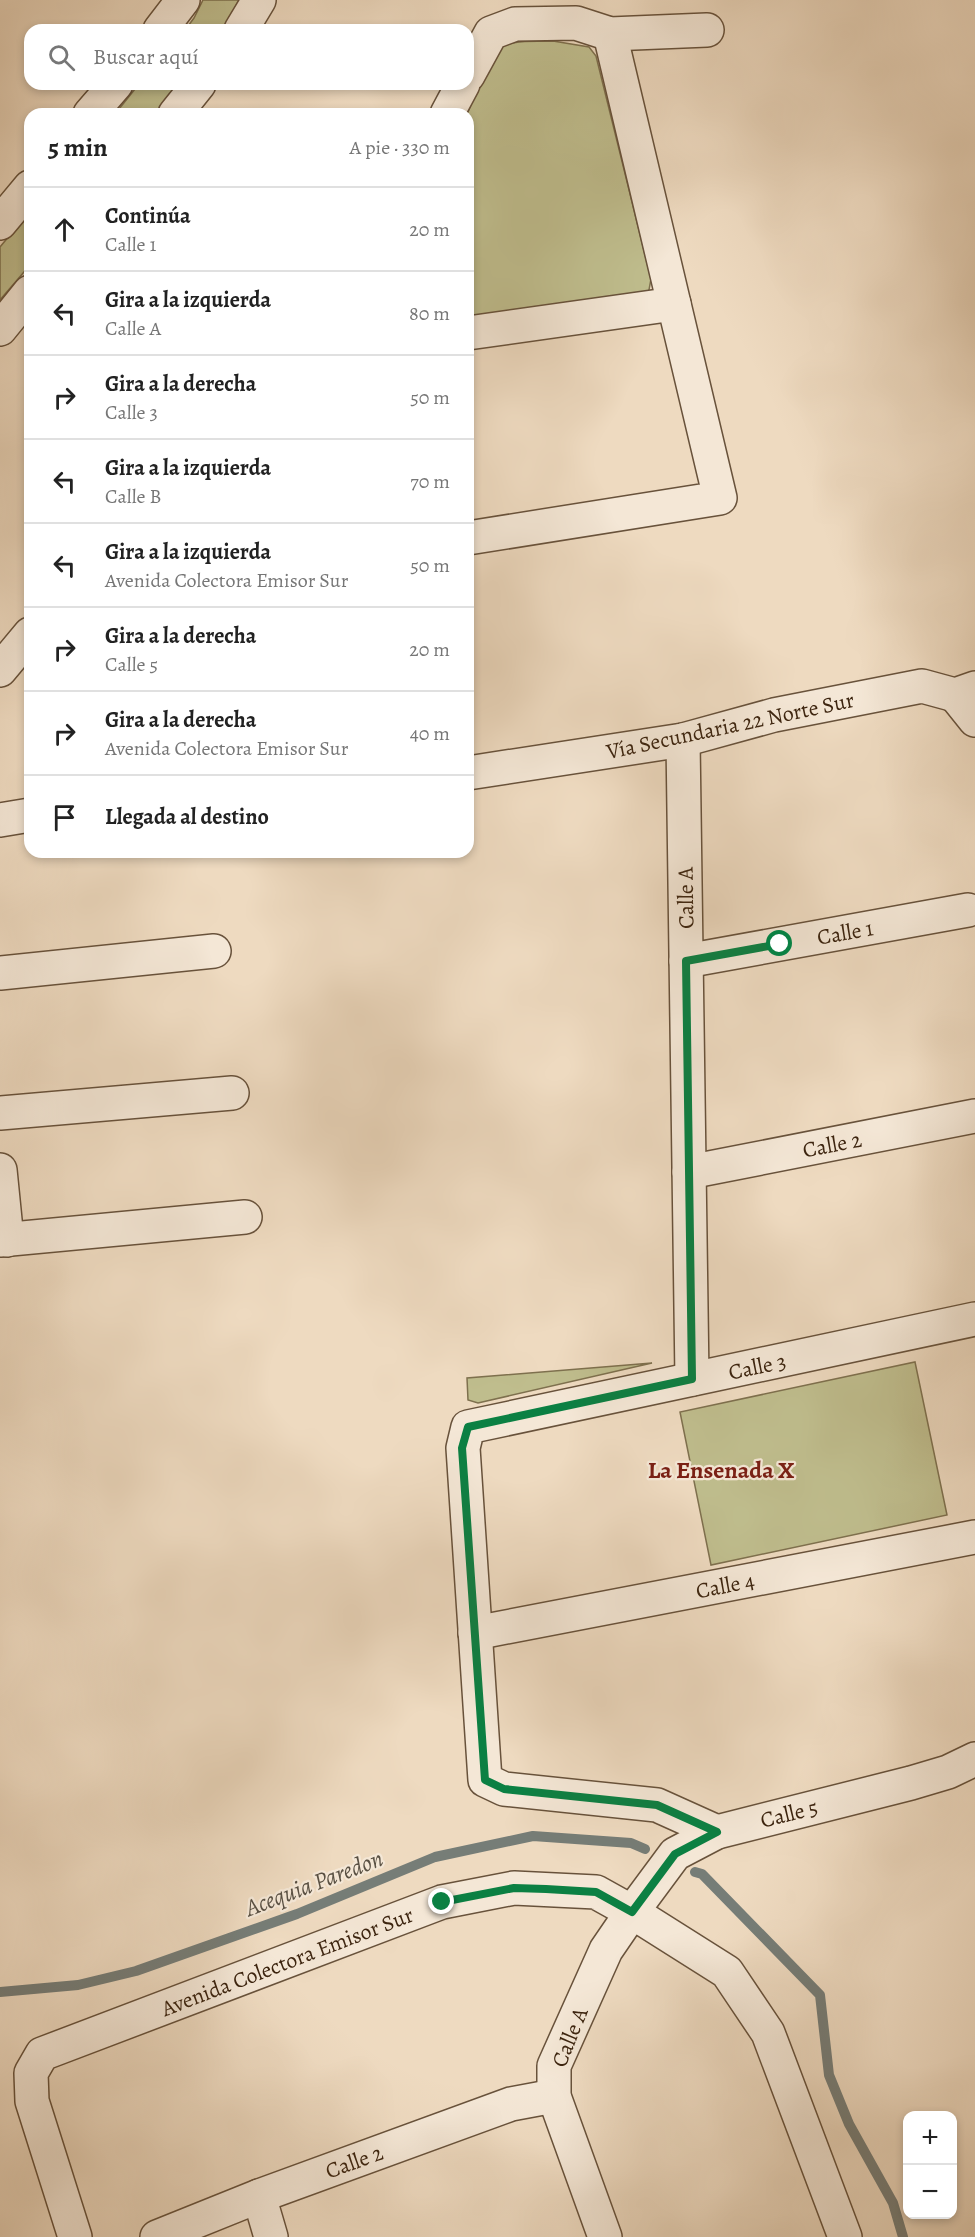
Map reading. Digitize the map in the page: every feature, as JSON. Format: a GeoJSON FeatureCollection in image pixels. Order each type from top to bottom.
{"type":"FeatureCollection","features":[{"type":"Feature","properties":{"kind":"street"},"geometry":{"type":"LineString","coordinates":[[165,24],[183,0]]}},
{"type":"Feature","properties":{"kind":"street"},"geometry":{"type":"LineString","coordinates":[[245,24],[259,0]]}},
{"type":"Feature","properties":{"kind":"street"},"geometry":{"type":"LineString","coordinates":[[474,64],[491,33],[515,24],[576,23],[609,34],[707,30]]}},
{"type":"Feature","properties":{"kind":"street"},"geometry":{"type":"LineString","coordinates":[[474,537],[720,498],[609,34]]}},
{"type":"Feature","properties":{"kind":"street"},"geometry":{"type":"LineString","coordinates":[[95,108],[111,90]]}},
{"type":"Feature","properties":{"kind":"street"},"geometry":{"type":"LineString","coordinates":[[180,108],[194,90]]}},
{"type":"Feature","properties":{"kind":"street"},"geometry":{"type":"LineString","coordinates":[[450,108],[460,90]]}},
{"type":"Feature","properties":{"kind":"street"},"geometry":{"type":"LineString","coordinates":[[0,223],[24,194]]}},
{"type":"Feature","properties":{"kind":"street"},"geometry":{"type":"LineString","coordinates":[[0,329],[24,299]]}},
{"type":"Feature","properties":{"kind":"street"},"geometry":{"type":"LineString","coordinates":[[474,332],[674,304]]}},
{"type":"Feature","properties":{"kind":"street"},"geometry":{"type":"LineString","coordinates":[[0,670],[24,641]]}},
{"type":"Feature","properties":{"kind":"street","name":"Vía Secundaria 22 Norte Sur"},"geometry":{"type":"LineString","coordinates":[[474,772],[683,740],[774,715],[922,686],[968,701]]}},
{"type":"Feature","properties":{"kind":"street","name":"Calle A"},"geometry":{"type":"LineString","coordinates":[[683,740],[692,1379]]}},
{"type":"Feature","properties":{"kind":"street"},"geometry":{"type":"LineString","coordinates":[[0,820],[24,816]]}},
{"type":"Feature","properties":{"kind":"street","name":"Calle 1"},"geometry":{"type":"LineString","coordinates":[[686,961],[968,909]]}},
{"type":"Feature","properties":{"kind":"street"},"geometry":{"type":"LineString","coordinates":[[0,974],[214,951]]}},
{"type":"Feature","properties":{"kind":"street"},"geometry":{"type":"LineString","coordinates":[[0,1113],[232,1093]]}},
{"type":"Feature","properties":{"kind":"street","name":"Calle 2"},"geometry":{"type":"LineString","coordinates":[[689,1172],[975,1116]]}},
{"type":"Feature","properties":{"kind":"street"},"geometry":{"type":"LineString","coordinates":[[0,1170],[4,1240],[245,1217]]}},
{"type":"Feature","properties":{"kind":"street","name":"Calle 3"},"geometry":{"type":"LineString","coordinates":[[475,1633],[462,1448],[468,1427],[975,1319]]}},
{"type":"Feature","properties":{"kind":"street","name":"Calle 4"},"geometry":{"type":"LineString","coordinates":[[475,1633],[975,1537]]}},
{"type":"Feature","properties":{"kind":"street"},"geometry":{"type":"LineString","coordinates":[[475,1633],[485,1780],[504,1789],[657,1805],[717,1832]]}},
{"type":"Feature","properties":{"kind":"street","name":"Calle 5"},"geometry":{"type":"LineString","coordinates":[[632,1912],[675,1854],[717,1832],[911,1783],[948,1772],[975,1759]]}},
{"type":"Feature","properties":{"kind":"street","name":"Avenida Colectora Emisor Sur"},"geometry":{"type":"LineString","coordinates":[[75,2237],[32,2101],[30,2073],[42,2054],[442,1902],[514,1888],[596,1892],[727,1972],[768,2033],[845,2237]]}},
{"type":"Feature","properties":{"kind":"street","name":"Calle A"},"geometry":{"type":"LineString","coordinates":[[605,2237],[554,2096],[554,2066],[606,1950],[632,1912]]}},
{"type":"Feature","properties":{"kind":"street","name":"Calle 2"},"geometry":{"type":"LineString","coordinates":[[157,2237],[258,2196],[511,2104],[554,2096]]}},
{"type":"Feature","properties":{"kind":"street"},"geometry":{"type":"LineString","coordinates":[[258,2196],[271,2237]]}},
{"type":"Feature","properties":{"kind":"shaded area"},"geometry":{"type":"Polygon","coordinates":[[[203,0],[239,0],[226,24],[190,24],[203,0]]]}},
{"type":"Feature","properties":{"kind":"shaded area"},"geometry":{"type":"Polygon","coordinates":[[[530,41],[553,41],[589,47],[596,56],[651,279],[649,290],[644,295],[474,321],[474,108],[470,108],[494,52],[507,45],[530,41]]]}},
{"type":"Feature","properties":{"kind":"shaded area"},"geometry":{"type":"Polygon","coordinates":[[[134,90],[176,90],[162,108],[120,108],[134,90]]]}},
{"type":"Feature","properties":{"kind":"shaded area"},"geometry":{"type":"Polygon","coordinates":[[[24,218],[24,272],[0,300],[0,247],[24,218]]]}},
{"type":"Feature","properties":{"kind":"shaded area"},"geometry":{"type":"Polygon","coordinates":[[[915,1362],[947,1515],[711,1565],[680,1412],[915,1362]]]}},
{"type":"Feature","properties":{"kind":"shaded area"},"geometry":{"type":"Polygon","coordinates":[[[652,1363],[478,1403],[468,1400],[467,1378],[652,1363]]]}},
{"type":"Feature","properties":{"kind":"waterway","name":"Acequia Paredon"},"geometry":{"type":"LineString","coordinates":[[0,1992],[78,1985],[136,1971],[297,1914],[435,1857],[533,1836],[631,1843],[645,1849]]}},
{"type":"Feature","properties":{"kind":"waterway","name":"Acequia Paredon"},"geometry":{"type":"LineString","coordinates":[[695,1872],[702,1874],[820,1995],[829,2075],[849,2124],[893,2203],[903,2237]]}},
{"type":"Feature","properties":{"kind":"district","name":"La Ensenada X"},"geometry":{"type":"Point","coordinates":[721,1470]}},
{"type":"Feature","properties":{"kind":"route"},"geometry":{"type":"LineString","coordinates":[[442,1902],[514,1888],[546,1889],[596,1892],[632,1912],[675,1854],[717,1832],[657,1805],[504,1789],[485,1780],[462,1448],[468,1427],[692,1379],[686,961],[780,944]]}}]}
